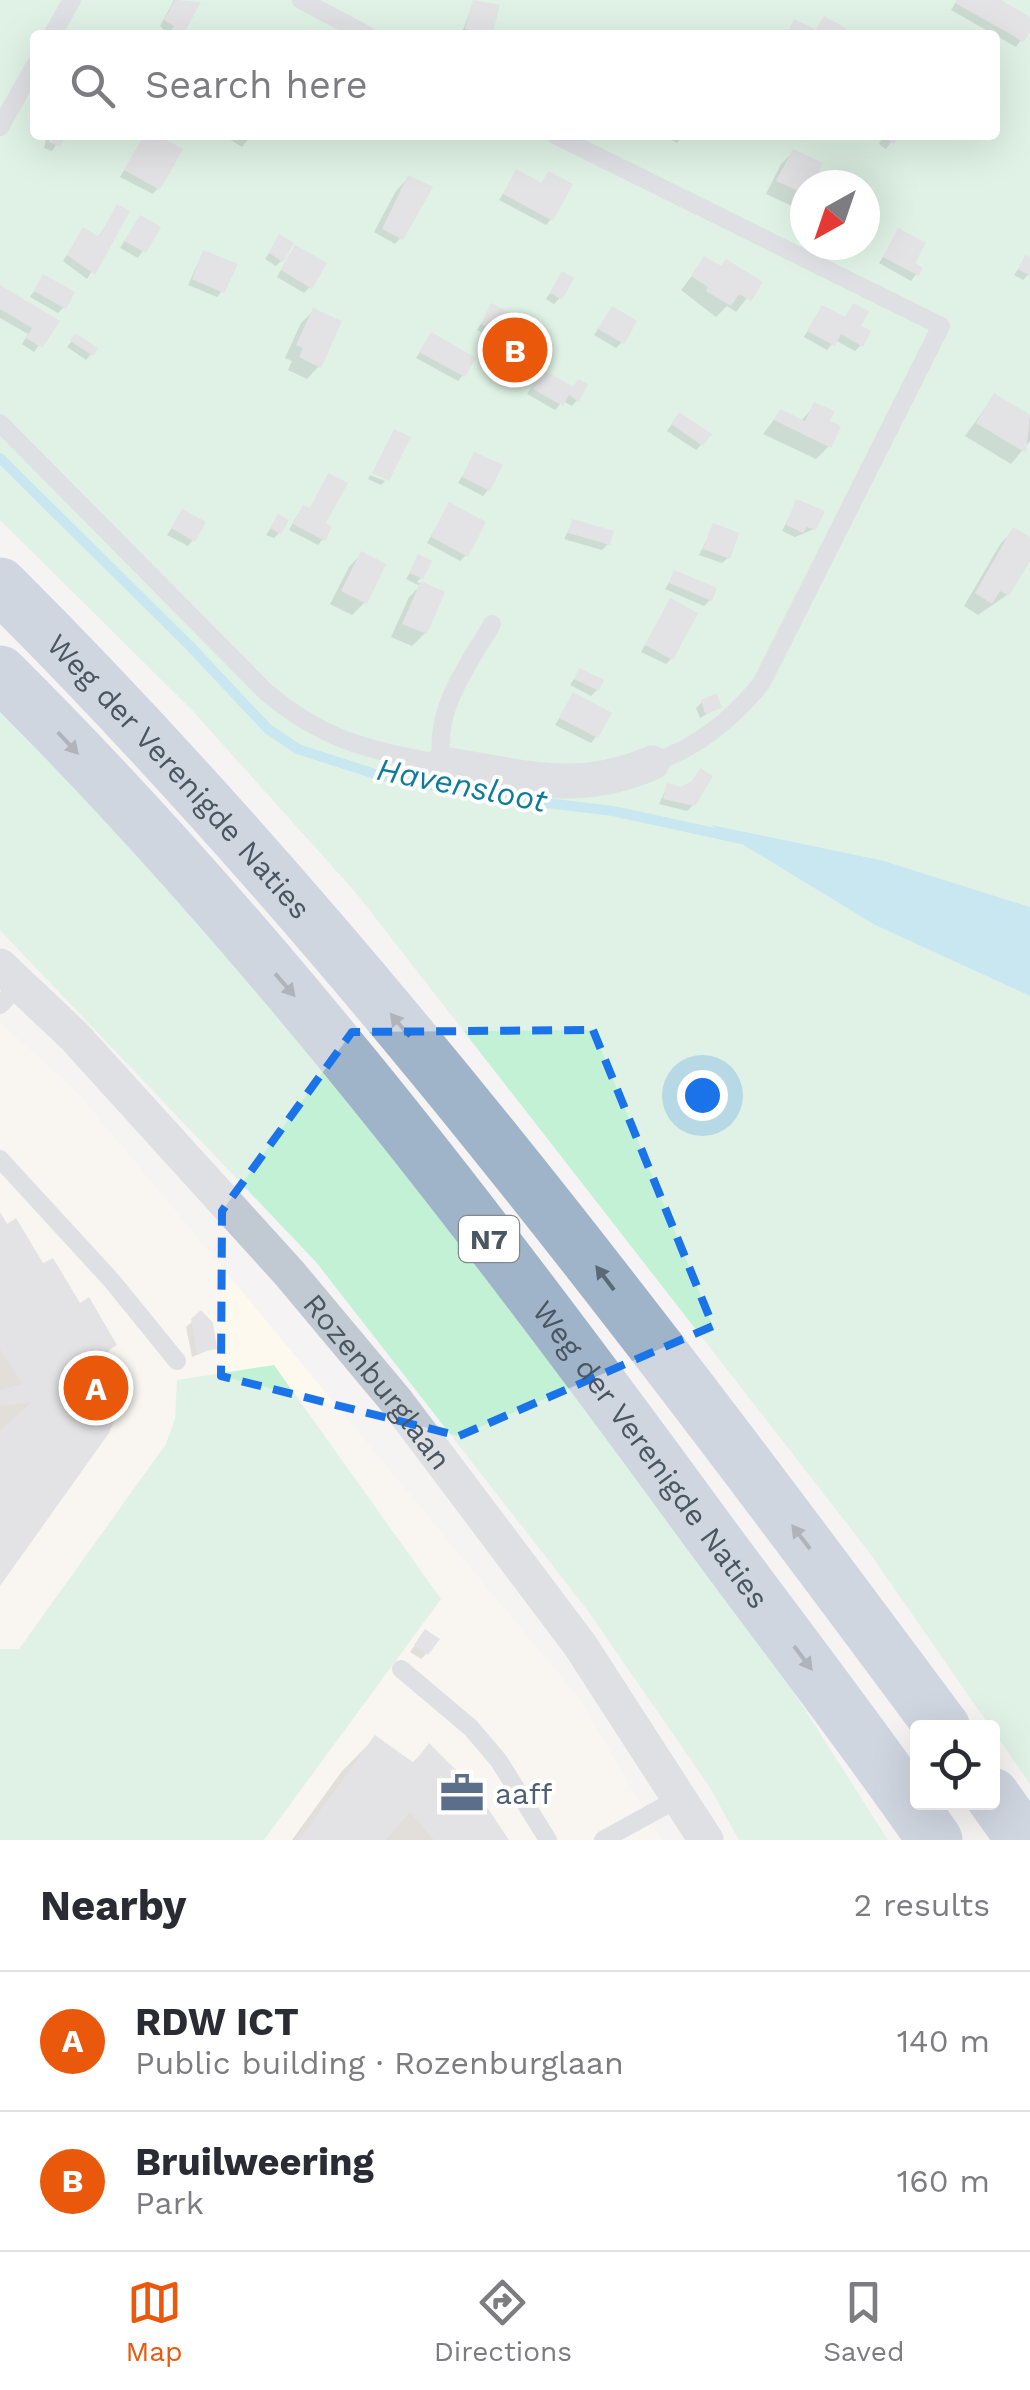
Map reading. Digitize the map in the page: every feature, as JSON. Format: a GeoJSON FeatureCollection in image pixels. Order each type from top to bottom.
{"type":"FeatureCollection","features":[{"type":"Feature","properties":{"kind":"highway","name":"Weg der Verenigde Naties"},"geometry":{"type":"LineString","coordinates":[[0,586],[259,857],[450,1085],[618,1295],[936,1720]]}},
{"type":"Feature","properties":{"kind":"highway","name":"Weg der Verenigde Naties"},"geometry":{"type":"LineString","coordinates":[[0,673],[194,880],[404,1130],[583,1360],[935,1840]]}},
{"type":"Feature","properties":{"kind":"highway"},"geometry":{"type":"LineString","coordinates":[[1000,1807],[1024,1840]]}},
{"type":"Feature","properties":{"kind":"street"},"geometry":{"type":"LineString","coordinates":[[442,764],[578,784],[612,780],[652,763]]}},
{"type":"Feature","properties":{"kind":"street","name":"Rozenburglaan"},"geometry":{"type":"LineString","coordinates":[[7,986],[74,1036],[290,1274],[396,1402],[580,1644],[706,1840]]}},
{"type":"Feature","properties":{"kind":"lane"},"geometry":{"type":"LineString","coordinates":[[55,30],[72,0]]}},
{"type":"Feature","properties":{"kind":"lane"},"geometry":{"type":"LineString","coordinates":[[301,0],[357,30]]}},
{"type":"Feature","properties":{"kind":"lane"},"geometry":{"type":"LineString","coordinates":[[0,127],[30,74]]}},
{"type":"Feature","properties":{"kind":"lane"},"geometry":{"type":"LineString","coordinates":[[565,140],[941,326],[760,684],[732,718],[688,751],[652,763]]}},
{"type":"Feature","properties":{"kind":"lane"},"geometry":{"type":"LineString","coordinates":[[0,423],[266,692],[304,723],[360,748],[442,764],[437,735],[444,709],[492,624]]}},
{"type":"Feature","properties":{"kind":"lane"},"geometry":{"type":"LineString","coordinates":[[0,1159],[112,1281],[177,1361]]}},
{"type":"Feature","properties":{"kind":"lane"},"geometry":{"type":"LineString","coordinates":[[402,1669],[490,1750],[548,1840]]}},
{"type":"Feature","properties":{"kind":"lane"},"geometry":{"type":"LineString","coordinates":[[603,1840],[679,1798]]}},
{"type":"Feature","properties":{"kind":"highlighted area"},"geometry":{"type":"Polygon","coordinates":[[[593,1030],[713,1326],[459,1436],[221,1376],[222,1211],[352,1032],[593,1030]]]}},
{"type":"Feature","properties":{"kind":"shaded area"},"geometry":{"type":"Polygon","coordinates":[[[0,1022],[77,1092],[581,1701],[662,1840],[123,1840],[0,1707],[0,1022]]]}},
{"type":"Feature","properties":{"kind":"green space"},"geometry":{"type":"Polygon","coordinates":[[[0,0],[1030,0],[1030,907],[884,861],[875,925],[1030,996],[1030,1784],[1000,1741],[1000,1720],[986,1720],[869,1552],[357,894],[191,709],[0,520],[0,0]]]}},
{"type":"Feature","properties":{"kind":"green space"},"geometry":{"type":"Polygon","coordinates":[[[0,712],[143,858],[358,1106],[710,1561],[888,1840],[739,1840],[709,1786],[588,1611],[316,1262],[0,930],[0,712]]]}},
{"type":"Feature","properties":{"kind":"green space"},"geometry":{"type":"Polygon","coordinates":[[[274,1365],[441,1599],[264,1840],[0,1840],[0,1649],[19,1649],[166,1444],[175,1419],[177,1380],[274,1365]]]}},
{"type":"Feature","properties":{"kind":"water"},"geometry":{"type":"Polygon","coordinates":[[[711,825],[884,861],[1030,907],[1030,996],[875,925],[711,825]]]}},
{"type":"Feature","properties":{"kind":"building"},"geometry":{"type":"Polygon","coordinates":[[[175,0],[201,2],[186,30],[172,30],[174,26],[164,20],[175,0]]]}},
{"type":"Feature","properties":{"kind":"building"},"geometry":{"type":"Polygon","coordinates":[[[473,0],[500,5],[493,30],[465,29],[473,0]]]}},
{"type":"Feature","properties":{"kind":"building"},"geometry":{"type":"Polygon","coordinates":[[[1001,0],[1030,17],[1030,32],[1024,42],[955,3],[1001,0]]]}},
{"type":"Feature","properties":{"kind":"building"},"geometry":{"type":"Polygon","coordinates":[[[824,16],[846,28],[845,30],[816,30],[824,16]]]}},
{"type":"Feature","properties":{"kind":"building"},"geometry":{"type":"Polygon","coordinates":[[[794,19],[816,30],[788,30],[794,19]]]}},
{"type":"Feature","properties":{"kind":"building"},"geometry":{"type":"Polygon","coordinates":[[[141,140],[166,140],[183,149],[160,190],[124,170],[141,140]]]}},
{"type":"Feature","properties":{"kind":"building"},"geometry":{"type":"Polygon","coordinates":[[[793,149],[823,163],[820,170],[790,170],[790,187],[776,181],[793,149]]]}},
{"type":"Feature","properties":{"kind":"building"},"geometry":{"type":"Polygon","coordinates":[[[516,169],[542,183],[548,171],[573,184],[553,221],[503,194],[516,169]]]}},
{"type":"Feature","properties":{"kind":"building"},"geometry":{"type":"Polygon","coordinates":[[[408,175],[433,187],[403,240],[382,229],[408,175]]]}},
{"type":"Feature","properties":{"kind":"building"},"geometry":{"type":"Polygon","coordinates":[[[117,204],[130,211],[95,275],[67,255],[83,227],[99,237],[117,204]]]}},
{"type":"Feature","properties":{"kind":"building"},"geometry":{"type":"Polygon","coordinates":[[[140,215],[161,227],[146,253],[124,241],[140,215]]]}},
{"type":"Feature","properties":{"kind":"building"},"geometry":{"type":"Polygon","coordinates":[[[898,228],[926,243],[915,263],[923,268],[919,276],[883,257],[898,228]]]}},
{"type":"Feature","properties":{"kind":"building"},"geometry":{"type":"Polygon","coordinates":[[[279,234],[294,243],[283,262],[269,253],[279,234]]]}},
{"type":"Feature","properties":{"kind":"building"},"geometry":{"type":"Polygon","coordinates":[[[295,245],[327,263],[312,289],[281,270],[295,245]]]}},
{"type":"Feature","properties":{"kind":"building"},"geometry":{"type":"Polygon","coordinates":[[[203,250],[238,264],[224,293],[192,279],[203,250]]]}},
{"type":"Feature","properties":{"kind":"building"},"geometry":{"type":"Polygon","coordinates":[[[1025,255],[1030,257],[1030,276],[1018,269],[1025,255]]]}},
{"type":"Feature","properties":{"kind":"building"},"geometry":{"type":"Polygon","coordinates":[[[704,256],[721,266],[726,259],[763,282],[751,301],[739,294],[731,306],[706,291],[708,287],[691,276],[704,256]]]}},
{"type":"Feature","properties":{"kind":"building"},"geometry":{"type":"Polygon","coordinates":[[[562,271],[574,278],[562,300],[550,293],[562,271]]]}},
{"type":"Feature","properties":{"kind":"building"},"geometry":{"type":"Polygon","coordinates":[[[43,274],[75,292],[66,309],[34,291],[43,274]]]}},
{"type":"Feature","properties":{"kind":"building"},"geometry":{"type":"Polygon","coordinates":[[[0,285],[60,321],[42,348],[26,338],[32,328],[0,309],[0,285]]]}},
{"type":"Feature","properties":{"kind":"building"},"geometry":{"type":"Polygon","coordinates":[[[491,303],[513,314],[504,335],[481,324],[491,303]]]}},
{"type":"Feature","properties":{"kind":"building"},"geometry":{"type":"Polygon","coordinates":[[[853,303],[869,311],[861,326],[871,331],[863,347],[841,334],[835,346],[807,331],[822,305],[845,317],[853,303]]]}},
{"type":"Feature","properties":{"kind":"building"},"geometry":{"type":"Polygon","coordinates":[[[612,306],[637,321],[624,344],[598,329],[612,306]]]}},
{"type":"Feature","properties":{"kind":"building"},"geometry":{"type":"Polygon","coordinates":[[[313,308],[342,321],[321,368],[299,357],[303,348],[296,345],[313,308]]]}},
{"type":"Feature","properties":{"kind":"building"},"geometry":{"type":"Polygon","coordinates":[[[431,332],[476,358],[465,377],[419,352],[431,332]]]}},
{"type":"Feature","properties":{"kind":"building"},"geometry":{"type":"Polygon","coordinates":[[[75,333],[98,348],[93,356],[70,341],[75,333]]]}},
{"type":"Feature","properties":{"kind":"building"},"geometry":{"type":"Polygon","coordinates":[[[542,369],[573,387],[578,379],[588,384],[579,402],[569,395],[563,406],[531,388],[542,369]]]}},
{"type":"Feature","properties":{"kind":"building"},"geometry":{"type":"Polygon","coordinates":[[[994,393],[1030,415],[1026,453],[976,423],[994,393]]]}},
{"type":"Feature","properties":{"kind":"building"},"geometry":{"type":"Polygon","coordinates":[[[814,402],[835,411],[830,421],[841,426],[831,448],[774,420],[780,409],[805,421],[814,402]]]}},
{"type":"Feature","properties":{"kind":"building"},"geometry":{"type":"Polygon","coordinates":[[[679,412],[712,434],[703,446],[671,424],[679,412]]]}},
{"type":"Feature","properties":{"kind":"building"},"geometry":{"type":"Polygon","coordinates":[[[394,429],[411,437],[389,481],[372,473],[394,429]]]}},
{"type":"Feature","properties":{"kind":"building"},"geometry":{"type":"Polygon","coordinates":[[[474,452],[503,465],[490,491],[462,477],[474,452]]]}},
{"type":"Feature","properties":{"kind":"building"},"geometry":{"type":"Polygon","coordinates":[[[328,473],[348,483],[326,523],[332,527],[325,541],[293,524],[303,505],[310,508],[328,473]]]}},
{"type":"Feature","properties":{"kind":"building"},"geometry":{"type":"Polygon","coordinates":[[[796,499],[825,511],[816,530],[807,527],[803,533],[786,525],[796,499]]]}},
{"type":"Feature","properties":{"kind":"building"},"geometry":{"type":"Polygon","coordinates":[[[449,502],[486,522],[468,557],[431,537],[449,502]]]}},
{"type":"Feature","properties":{"kind":"building"},"geometry":{"type":"Polygon","coordinates":[[[182,509],[206,522],[195,542],[171,528],[182,509]]]}},
{"type":"Feature","properties":{"kind":"building"},"geometry":{"type":"Polygon","coordinates":[[[278,514],[289,520],[281,534],[270,528],[278,514]]]}},
{"type":"Feature","properties":{"kind":"building"},"geometry":{"type":"Polygon","coordinates":[[[572,519],[614,531],[610,545],[568,533],[572,519]]]}},
{"type":"Feature","properties":{"kind":"building"},"geometry":{"type":"Polygon","coordinates":[[[713,523],[739,533],[730,559],[703,549],[713,523]]]}},
{"type":"Feature","properties":{"kind":"building"},"geometry":{"type":"Polygon","coordinates":[[[1013,527],[1030,537],[1030,561],[1009,596],[1000,591],[992,604],[975,593],[1013,527]]]}},
{"type":"Feature","properties":{"kind":"building"},"geometry":{"type":"Polygon","coordinates":[[[361,551],[386,564],[367,604],[341,591],[361,551]]]}},
{"type":"Feature","properties":{"kind":"building"},"geometry":{"type":"Polygon","coordinates":[[[418,554],[432,561],[423,579],[409,573],[418,554]]]}},
{"type":"Feature","properties":{"kind":"building"},"geometry":{"type":"Polygon","coordinates":[[[674,570],[717,588],[712,601],[669,583],[674,570]]]}},
{"type":"Feature","properties":{"kind":"building"},"geometry":{"type":"Polygon","coordinates":[[[421,581],[445,592],[427,634],[402,624],[421,581]]]}},
{"type":"Feature","properties":{"kind":"building"},"geometry":{"type":"Polygon","coordinates":[[[670,598],[698,613],[673,660],[645,645],[670,598]]]}},
{"type":"Feature","properties":{"kind":"building"},"geometry":{"type":"Polygon","coordinates":[[[579,668],[604,680],[599,691],[574,679],[579,668]]]}},
{"type":"Feature","properties":{"kind":"building"},"geometry":{"type":"Polygon","coordinates":[[[573,692],[612,713],[598,738],[559,718],[573,692]]]}},
{"type":"Feature","properties":{"kind":"building"},"geometry":{"type":"Polygon","coordinates":[[[717,693],[722,708],[705,714],[701,700],[717,693]]]}},
{"type":"Feature","properties":{"kind":"building"},"geometry":{"type":"Polygon","coordinates":[[[700,768],[713,776],[695,806],[663,799],[667,783],[681,787],[692,781],[700,768]]]}},
{"type":"Feature","properties":{"kind":"building"},"geometry":{"type":"Polygon","coordinates":[[[0,1212],[7,1224],[16,1218],[43,1263],[53,1258],[80,1303],[89,1297],[117,1345],[102,1354],[109,1360],[93,1373],[107,1400],[123,1399],[109,1433],[0,1586],[0,1431],[32,1402],[0,1406],[0,1390],[22,1384],[0,1349],[0,1212]]]}},
{"type":"Feature","properties":{"kind":"building"},"geometry":{"type":"Polygon","coordinates":[[[201,1310],[213,1323],[217,1349],[197,1353],[191,1319],[201,1310]]]}},
{"type":"Feature","properties":{"kind":"building"},"geometry":{"type":"Polygon","coordinates":[[[425,1629],[440,1639],[428,1655],[414,1645],[425,1629]]]}},
{"type":"Feature","properties":{"kind":"building"},"geometry":{"type":"Polygon","coordinates":[[[375,1735],[414,1763],[429,1743],[475,1789],[509,1840],[434,1840],[410,1812],[386,1840],[299,1840],[375,1735]]]}},
{"type":"Feature","properties":{"kind":"waterway","name":"Havensloot"},"geometry":{"type":"LineString","coordinates":[[0,458],[268,729],[298,749],[378,775],[480,795],[613,811],[742,839]]}},
{"type":"Feature","properties":{"kind":"place","name":"Bruilweering"},"geometry":{"type":"Point","coordinates":[515,350]}},
{"type":"Feature","properties":{"kind":"place","name":"RDW ICT"},"geometry":{"type":"Point","coordinates":[96,1388]}},
{"type":"Feature","properties":{"kind":"place","name":"aaff"},"geometry":{"type":"Point","coordinates":[462,1793]}}]}
